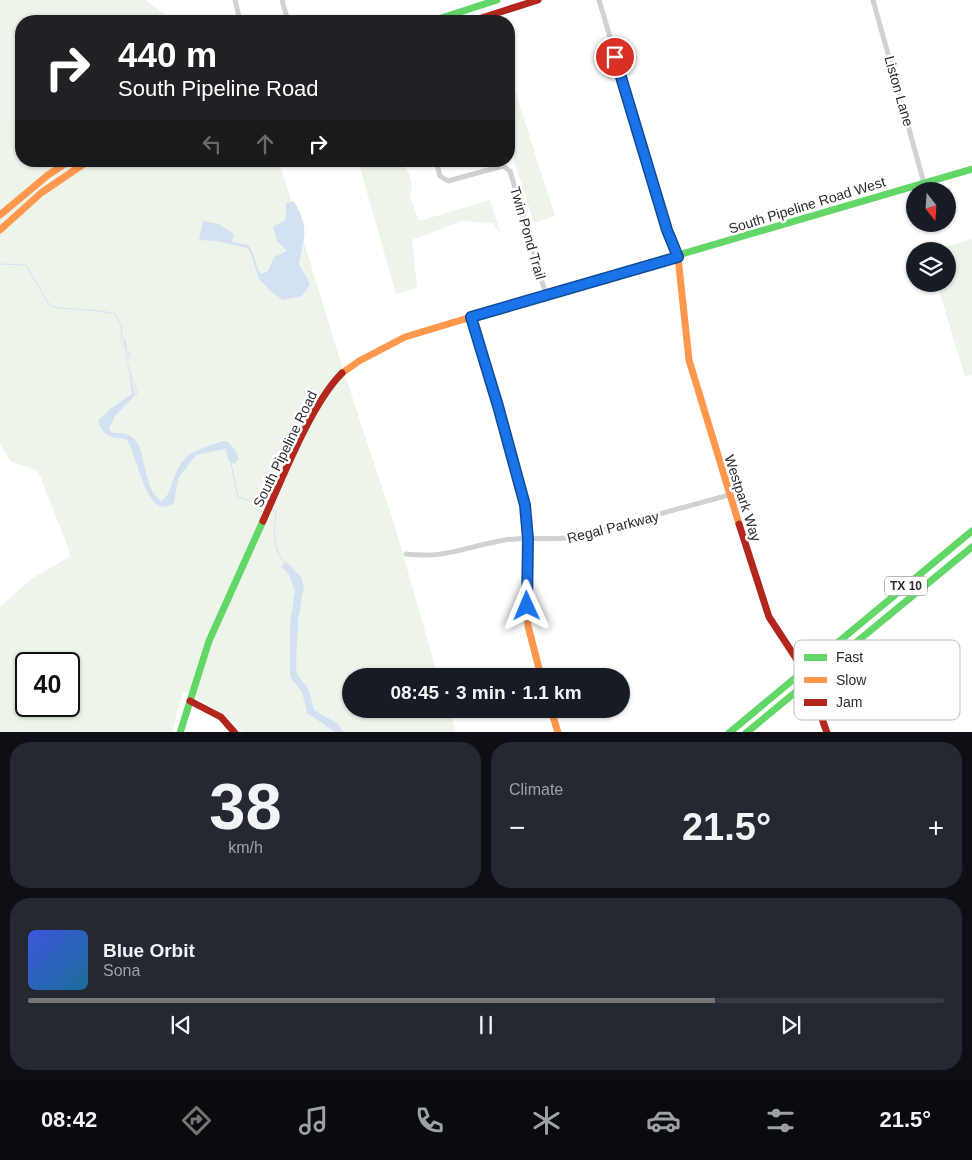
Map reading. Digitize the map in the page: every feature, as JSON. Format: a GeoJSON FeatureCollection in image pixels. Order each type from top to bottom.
{"type":"FeatureCollection","features":[{"type":"Feature","properties":{"kind":"street"},"geometry":{"type":"LineString","coordinates":[[234,0],[238,15]]}},
{"type":"Feature","properties":{"kind":"street"},"geometry":{"type":"LineString","coordinates":[[282,0],[286,15]]}},
{"type":"Feature","properties":{"kind":"street"},"geometry":{"type":"LineString","coordinates":[[451,15],[497,0]]}},
{"type":"Feature","properties":{"kind":"street"},"geometry":{"type":"LineString","coordinates":[[491,15],[538,0]]}},
{"type":"Feature","properties":{"kind":"street"},"geometry":{"type":"LineString","coordinates":[[599,0],[667,230],[678,257]]}},
{"type":"Feature","properties":{"kind":"street","name":"Liston Lane"},"geometry":{"type":"LineString","coordinates":[[873,0],[924,182]]}},
{"type":"Feature","properties":{"kind":"street"},"geometry":{"type":"LineString","coordinates":[[0,215],[31,188],[61,167]]}},
{"type":"Feature","properties":{"kind":"street"},"geometry":{"type":"LineString","coordinates":[[0,230],[41,193],[79,167]]}},
{"type":"Feature","properties":{"kind":"street","name":"Twin Pond Trail"},"geometry":{"type":"LineString","coordinates":[[438,167],[440,176],[448,181],[498,167]]}},
{"type":"Feature","properties":{"kind":"street","name":"Twin Pond Trail"},"geometry":{"type":"LineString","coordinates":[[504,167],[510,172],[546,295]]}},
{"type":"Feature","properties":{"kind":"street","name":"South Pipeline Road West"},"geometry":{"type":"LineString","coordinates":[[927,182],[972,169]]}},
{"type":"Feature","properties":{"kind":"street","name":"South Pipeline Road West"},"geometry":{"type":"LineString","coordinates":[[678,257],[906,188]]}},
{"type":"Feature","properties":{"kind":"street","name":"South Pipeline Road"},"geometry":{"type":"LineString","coordinates":[[180,732],[209,641],[286,470],[331,385],[346,370],[405,337],[678,257]]}},
{"type":"Feature","properties":{"kind":"street","name":"Westpark Way"},"geometry":{"type":"LineString","coordinates":[[678,257],[689,360],[729,495],[769,618],[794,655]]}},
{"type":"Feature","properties":{"kind":"street"},"geometry":{"type":"LineString","coordinates":[[471,317],[525,505],[528,539],[526,591],[528,626],[540,668]]}},
{"type":"Feature","properties":{"kind":"street","name":"Regal Parkway"},"geometry":{"type":"LineString","coordinates":[[406,554],[437,556],[506,540],[575,538],[729,495]]}},
{"type":"Feature","properties":{"kind":"street","name":"TX 10"},"geometry":{"type":"LineString","coordinates":[[841,640],[972,531]]}},
{"type":"Feature","properties":{"kind":"street","name":"TX 10"},"geometry":{"type":"LineString","coordinates":[[860,640],[972,547]]}},
{"type":"Feature","properties":{"kind":"street"},"geometry":{"type":"LineString","coordinates":[[948,551],[956,560]]}},
{"type":"Feature","properties":{"kind":"street","name":"TX 10"},"geometry":{"type":"LineString","coordinates":[[729,732],[794,679]]}},
{"type":"Feature","properties":{"kind":"street","name":"TX 10"},"geometry":{"type":"LineString","coordinates":[[746,732],[794,694]]}},
{"type":"Feature","properties":{"kind":"street"},"geometry":{"type":"LineString","coordinates":[[190,701],[221,717],[235,732]]}},
{"type":"Feature","properties":{"kind":"street"},"geometry":{"type":"LineString","coordinates":[[554,718],[558,732]]}},
{"type":"Feature","properties":{"kind":"street","name":"Westpark Way"},"geometry":{"type":"LineString","coordinates":[[823,720],[827,732]]}},
{"type":"Feature","properties":{"kind":"shaded area"},"geometry":{"type":"Polygon","coordinates":[[[0,0],[146,0],[165,15],[15,15],[15,167],[281,167],[342,366],[394,523],[436,668],[342,668],[342,718],[452,718],[456,732],[242,732],[234,722],[199,699],[197,695],[183,692],[172,732],[0,732],[0,607],[31,579],[69,557],[69,550],[38,471],[10,461],[0,444],[0,0]]]}},
{"type":"Feature","properties":{"kind":"shaded area"},"geometry":{"type":"Polygon","coordinates":[[[515,91],[555,216],[534,223],[515,164],[515,91]]]}},
{"type":"Feature","properties":{"kind":"shaded area"},"geometry":{"type":"Polygon","coordinates":[[[360,167],[405,167],[412,184],[410,196],[419,221],[490,200],[501,234],[492,223],[461,221],[412,240],[417,288],[396,294],[360,167]]]}},
{"type":"Feature","properties":{"kind":"shaded area"},"geometry":{"type":"Polygon","coordinates":[[[972,239],[972,374],[965,377],[939,292],[956,292],[956,244],[972,239]]]}},
{"type":"Feature","properties":{"kind":"water"},"geometry":{"type":"Polygon","coordinates":[[[294,201],[304,226],[304,239],[299,264],[310,284],[302,296],[283,300],[271,292],[259,279],[250,251],[247,248],[217,241],[199,240],[203,221],[219,224],[234,234],[232,242],[248,245],[261,274],[268,271],[274,257],[287,251],[277,241],[273,227],[286,219],[286,203],[294,201]]]}},
{"type":"Feature","properties":{"kind":"water"},"geometry":{"type":"Polygon","coordinates":[[[123,335],[126,342],[128,367],[123,335]]]}},
{"type":"Feature","properties":{"kind":"water"},"geometry":{"type":"Polygon","coordinates":[[[128,371],[135,395],[115,416],[109,429],[113,433],[123,433],[130,436],[137,442],[150,487],[161,500],[161,504],[168,494],[182,462],[193,453],[223,441],[228,442],[235,450],[239,459],[234,464],[229,461],[225,449],[196,455],[178,479],[174,503],[164,507],[156,504],[149,496],[131,447],[126,439],[108,435],[102,430],[98,421],[110,409],[132,394],[128,371]]]}},
{"type":"Feature","properties":{"kind":"water"},"geometry":{"type":"Polygon","coordinates":[[[287,562],[301,577],[304,586],[298,621],[297,674],[309,690],[314,710],[337,723],[344,732],[335,732],[307,713],[302,692],[290,677],[290,623],[295,591],[288,573],[281,566],[287,562]]]}},
{"type":"Feature","properties":{"kind":"waterway"},"geometry":{"type":"LineString","coordinates":[[0,264],[26,265],[50,306],[115,314],[122,326],[121,341],[125,347]]}},
{"type":"Feature","properties":{"kind":"waterway"},"geometry":{"type":"LineString","coordinates":[[127,360],[130,354],[128,351]]}},
{"type":"Feature","properties":{"kind":"waterway"},"geometry":{"type":"LineString","coordinates":[[128,366],[137,393],[129,401]]}},
{"type":"Feature","properties":{"kind":"waterway"},"geometry":{"type":"LineString","coordinates":[[231,463],[238,497],[265,506]]}},
{"type":"Feature","properties":{"kind":"waterway"},"geometry":{"type":"LineString","coordinates":[[271,509],[276,512],[276,546],[285,563]]}},
{"type":"Feature","properties":{"kind":"traffic: fast"},"geometry":{"type":"LineString","coordinates":[[451,15],[497,0]]}},
{"type":"Feature","properties":{"kind":"traffic: fast"},"geometry":{"type":"LineString","coordinates":[[658,261],[972,169]]}},
{"type":"Feature","properties":{"kind":"traffic: fast"},"geometry":{"type":"LineString","coordinates":[[180,732],[209,641],[263,521]]}},
{"type":"Feature","properties":{"kind":"traffic: fast"},"geometry":{"type":"LineString","coordinates":[[841,640],[972,531]]}},
{"type":"Feature","properties":{"kind":"traffic: fast"},"geometry":{"type":"LineString","coordinates":[[859,640],[972,547]]}},
{"type":"Feature","properties":{"kind":"traffic: fast"},"geometry":{"type":"LineString","coordinates":[[730,732],[794,679]]}},
{"type":"Feature","properties":{"kind":"traffic: fast"},"geometry":{"type":"LineString","coordinates":[[747,732],[794,693]]}},
{"type":"Feature","properties":{"kind":"traffic: slow"},"geometry":{"type":"LineString","coordinates":[[0,215],[60,167]]}},
{"type":"Feature","properties":{"kind":"traffic: slow"},"geometry":{"type":"LineString","coordinates":[[0,230],[41,193],[79,167]]}},
{"type":"Feature","properties":{"kind":"traffic: slow"},"geometry":{"type":"LineString","coordinates":[[678,257],[689,360],[739,524]]}},
{"type":"Feature","properties":{"kind":"traffic: slow"},"geometry":{"type":"LineString","coordinates":[[342,373],[359,361],[405,337],[658,261]]}},
{"type":"Feature","properties":{"kind":"traffic: slow"},"geometry":{"type":"LineString","coordinates":[[471,317],[525,505],[528,539],[526,591],[528,626],[539,668]]}},
{"type":"Feature","properties":{"kind":"traffic: slow"},"geometry":{"type":"LineString","coordinates":[[554,718],[558,732]]}},
{"type":"Feature","properties":{"kind":"traffic: jam"},"geometry":{"type":"LineString","coordinates":[[491,15],[538,0]]}},
{"type":"Feature","properties":{"kind":"traffic: jam"},"geometry":{"type":"LineString","coordinates":[[263,521],[308,422],[330,387],[342,373]]}},
{"type":"Feature","properties":{"kind":"traffic: jam"},"geometry":{"type":"LineString","coordinates":[[739,524],[769,617],[794,655]]}},
{"type":"Feature","properties":{"kind":"traffic: jam"},"geometry":{"type":"LineString","coordinates":[[190,701],[221,717],[234,732]]}},
{"type":"Feature","properties":{"kind":"traffic: jam"},"geometry":{"type":"LineString","coordinates":[[823,720],[827,732]]}},
{"type":"Feature","properties":{"kind":"route"},"geometry":{"type":"LineString","coordinates":[[527,606],[528,539],[525,505],[471,317],[678,257],[667,230],[651,171],[615,57]]}}]}
